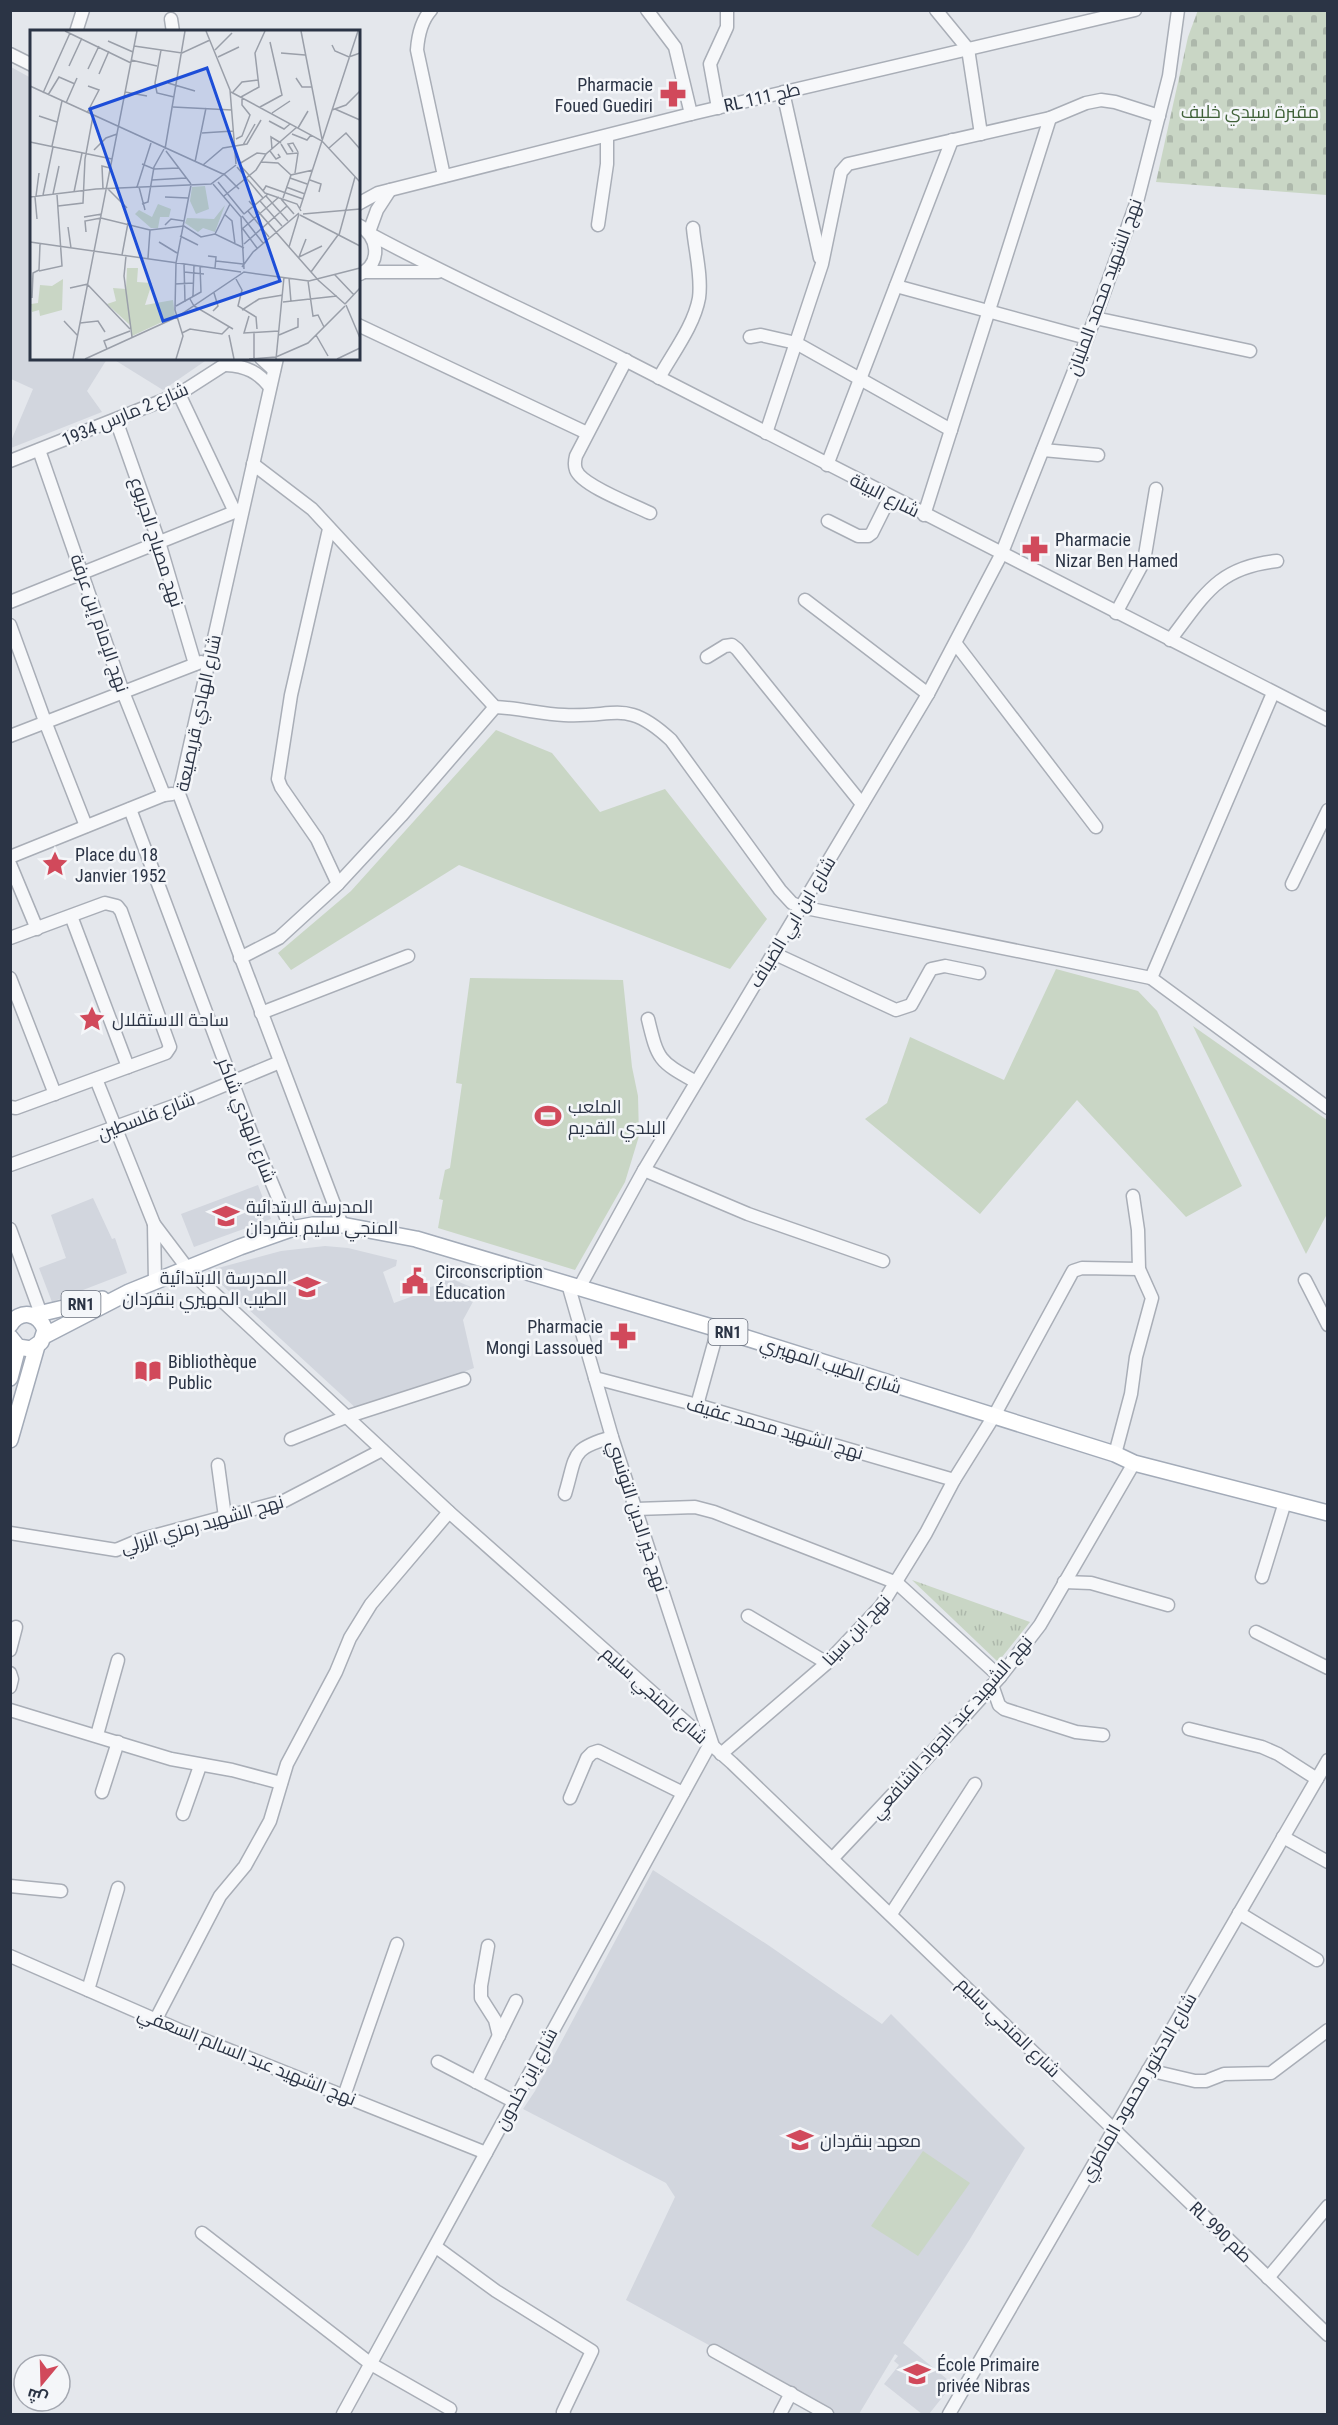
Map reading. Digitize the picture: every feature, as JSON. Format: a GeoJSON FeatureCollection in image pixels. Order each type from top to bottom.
{"type":"FeatureCollection","features":[{"type":"Feature","properties":{"kind":"main road","name":"شارع الطيب المهيري"},"geometry":{"type":"LineString","coordinates":[[129,1292],[291,1229],[313,1225],[342,1226],[416,1239],[718,1329],[1115,1454],[1134,1463],[1328,1513]]}},
{"type":"Feature","properties":{"kind":"main road","name":"RN1"},"geometry":{"type":"LineString","coordinates":[[13,1318],[28,1314],[38,1315],[129,1292]]}},
{"type":"Feature","properties":{"kind":"main road","name":"RN1"},"geometry":{"type":"LineString","coordinates":[[14,1342],[31,1349],[41,1341],[129,1292]]}},
{"type":"Feature","properties":{"kind":"main road","name":"RN1"},"geometry":{"type":"LineString","coordinates":[[38,1315],[43,1323],[41,1341]]}},
{"type":"Feature","properties":{"kind":"main road"},"geometry":{"type":"LineString","coordinates":[[10,1440],[41,1341]]}},
{"type":"Feature","properties":{"kind":"main road"},"geometry":{"type":"LineString","coordinates":[[10,1378],[14,1342]]}},
{"type":"Feature","properties":{"kind":"street"},"geometry":{"type":"LineString","coordinates":[[77,30],[83,10]]}},
{"type":"Feature","properties":{"kind":"street"},"geometry":{"type":"LineString","coordinates":[[431,10],[418,38],[417,50],[444,176]]}},
{"type":"Feature","properties":{"kind":"street"},"geometry":{"type":"LineString","coordinates":[[647,10],[675,46],[691,114]]}},
{"type":"Feature","properties":{"kind":"street"},"geometry":{"type":"LineString","coordinates":[[718,108],[710,64],[727,27],[727,10]]}},
{"type":"Feature","properties":{"kind":"street"},"geometry":{"type":"LineString","coordinates":[[936,10],[968,49],[981,134]]}},
{"type":"Feature","properties":{"kind":"street","name":"RL طج 111"},"geometry":{"type":"LineString","coordinates":[[360,203],[372,195],[390,190],[691,114],[1135,10]]}},
{"type":"Feature","properties":{"kind":"street","name":"نهج الشهيد محمد المليان"},"geometry":{"type":"LineString","coordinates":[[1000,555],[1095,318],[1138,198],[1173,56],[1178,10]]}},
{"type":"Feature","properties":{"kind":"street"},"geometry":{"type":"LineString","coordinates":[[10,54],[30,64]]}},
{"type":"Feature","properties":{"kind":"street"},"geometry":{"type":"LineString","coordinates":[[783,92],[822,264]]}},
{"type":"Feature","properties":{"kind":"street"},"geometry":{"type":"LineString","coordinates":[[766,433],[822,264],[841,172],[848,164],[1050,118],[1086,103],[1101,100],[1159,116]]}},
{"type":"Feature","properties":{"kind":"street"},"geometry":{"type":"LineString","coordinates":[[924,515],[1050,118]]}},
{"type":"Feature","properties":{"kind":"street"},"geometry":{"type":"LineString","coordinates":[[598,225],[607,164],[607,136]]}},
{"type":"Feature","properties":{"kind":"street"},"geometry":{"type":"LineString","coordinates":[[827,465],[952,140]]}},
{"type":"Feature","properties":{"kind":"street"},"geometry":{"type":"LineString","coordinates":[[361,273],[370,266],[376,251],[366,231],[390,190]]}},
{"type":"Feature","properties":{"kind":"street"},"geometry":{"type":"LineString","coordinates":[[659,378],[688,327],[698,300],[693,228]]}},
{"type":"Feature","properties":{"kind":"street","name":"شارع البيئة"},"geometry":{"type":"LineString","coordinates":[[366,231],[442,272],[626,360],[1000,555],[1328,720]]}},
{"type":"Feature","properties":{"kind":"street"},"geometry":{"type":"LineString","coordinates":[[361,273],[442,272]]}},
{"type":"Feature","properties":{"kind":"street"},"geometry":{"type":"LineString","coordinates":[[896,286],[1087,338]]}},
{"type":"Feature","properties":{"kind":"street"},"geometry":{"type":"LineString","coordinates":[[1095,318],[1250,351]]}},
{"type":"Feature","properties":{"kind":"street"},"geometry":{"type":"LineString","coordinates":[[360,327],[587,433]]}},
{"type":"Feature","properties":{"kind":"street"},"geometry":{"type":"LineString","coordinates":[[750,337],[761,335],[796,343],[951,430]]}},
{"type":"Feature","properties":{"kind":"street"},"geometry":{"type":"LineString","coordinates":[[626,360],[587,433],[575,462],[576,470],[581,477],[650,513]]}},
{"type":"Feature","properties":{"kind":"street"},"geometry":{"type":"LineString","coordinates":[[230,362],[252,370],[270,387]]}},
{"type":"Feature","properties":{"kind":"street","name":"شارع 2 مارس 1934"},"geometry":{"type":"LineString","coordinates":[[10,461],[179,394],[230,362]]}},
{"type":"Feature","properties":{"kind":"street","name":"شارع الهادي قريصيعة"},"geometry":{"type":"LineString","coordinates":[[276,364],[253,464],[239,510],[179,794],[342,1226]]}},
{"type":"Feature","properties":{"kind":"street"},"geometry":{"type":"LineString","coordinates":[[10,602],[239,510],[179,394]]}},
{"type":"Feature","properties":{"kind":"street","name":"نهج مصباح الجربوع"},"geometry":{"type":"LineString","coordinates":[[116,420],[159,542],[195,664]]}},
{"type":"Feature","properties":{"kind":"street","name":"نهج الإمام إبن عرفة"},"geometry":{"type":"LineString","coordinates":[[39,450],[123,692],[164,795]]}},
{"type":"Feature","properties":{"kind":"street"},"geometry":{"type":"LineString","coordinates":[[1043,450],[1098,455]]}},
{"type":"Feature","properties":{"kind":"street"},"geometry":{"type":"LineString","coordinates":[[253,464],[312,509],[495,707],[562,715],[623,711],[641,716],[657,726],[671,740],[780,890],[792,903],[801,907],[1151,978],[1328,1108]]}},
{"type":"Feature","properties":{"kind":"street"},"geometry":{"type":"LineString","coordinates":[[1116,613],[1144,561],[1155,489]]}},
{"type":"Feature","properties":{"kind":"street"},"geometry":{"type":"LineString","coordinates":[[828,521],[858,536],[868,536],[872,533],[891,497]]}},
{"type":"Feature","properties":{"kind":"street"},"geometry":{"type":"LineString","coordinates":[[329,529],[291,695],[278,779],[281,787],[317,839],[338,884]]}},
{"type":"Feature","properties":{"kind":"street","name":"شارع ابن ابي الضياف"},"geometry":{"type":"LineString","coordinates":[[574,1286],[928,694],[956,644],[1000,555]]}},
{"type":"Feature","properties":{"kind":"street"},"geometry":{"type":"LineString","coordinates":[[1170,640],[1207,592],[1220,581],[1234,571],[1252,563],[1277,561]]}},
{"type":"Feature","properties":{"kind":"street"},"geometry":{"type":"LineString","coordinates":[[805,600],[928,694]]}},
{"type":"Feature","properties":{"kind":"street"},"geometry":{"type":"LineString","coordinates":[[10,625],[86,826]]}},
{"type":"Feature","properties":{"kind":"street"},"geometry":{"type":"LineString","coordinates":[[956,644],[1096,827]]}},
{"type":"Feature","properties":{"kind":"street"},"geometry":{"type":"LineString","coordinates":[[707,657],[725,646],[732,645],[737,649],[862,804]]}},
{"type":"Feature","properties":{"kind":"street"},"geometry":{"type":"LineString","coordinates":[[10,736],[208,660]]}},
{"type":"Feature","properties":{"kind":"street"},"geometry":{"type":"LineString","coordinates":[[1151,978],[1274,693]]}},
{"type":"Feature","properties":{"kind":"street"},"geometry":{"type":"LineString","coordinates":[[240,958],[279,938],[338,884],[401,816],[495,707]]}},
{"type":"Feature","properties":{"kind":"street"},"geometry":{"type":"LineString","coordinates":[[10,856],[164,795],[179,794]]}},
{"type":"Feature","properties":{"kind":"street","name":"شارع الهادي شاكر"},"geometry":{"type":"LineString","coordinates":[[130,809],[232,1082],[291,1229]]}},
{"type":"Feature","properties":{"kind":"street"},"geometry":{"type":"LineString","coordinates":[[1292,884],[1328,810]]}},
{"type":"Feature","properties":{"kind":"street"},"geometry":{"type":"LineString","coordinates":[[10,864],[37,929]]}},
{"type":"Feature","properties":{"kind":"street"},"geometry":{"type":"LineString","coordinates":[[10,938],[105,903],[117,906],[121,910],[170,1047],[166,1053],[16,1108],[10,1107]]}},
{"type":"Feature","properties":{"kind":"street"},"geometry":{"type":"LineString","coordinates":[[71,916],[128,1067]]}},
{"type":"Feature","properties":{"kind":"street"},"geometry":{"type":"LineString","coordinates":[[773,953],[896,1010],[911,1005],[931,969],[945,966],[979,973]]}},
{"type":"Feature","properties":{"kind":"street"},"geometry":{"type":"LineString","coordinates":[[261,1013],[408,956]]}},
{"type":"Feature","properties":{"kind":"street"},"geometry":{"type":"LineString","coordinates":[[10,978],[55,1094]]}},
{"type":"Feature","properties":{"kind":"street"},"geometry":{"type":"LineString","coordinates":[[648,1019],[659,1058],[670,1068],[696,1082]]}},
{"type":"Feature","properties":{"kind":"street","name":"شارع فلسطين"},"geometry":{"type":"LineString","coordinates":[[10,1165],[116,1128],[280,1062]]}},
{"type":"Feature","properties":{"kind":"street"},"geometry":{"type":"LineString","coordinates":[[96,1078],[154,1224],[155,1281]]}},
{"type":"Feature","properties":{"kind":"street"},"geometry":{"type":"LineString","coordinates":[[644,1170],[759,1218],[883,1261]]}},
{"type":"Feature","properties":{"kind":"street"},"geometry":{"type":"LineString","coordinates":[[1115,1454],[1131,1394],[1138,1349],[1150,1308],[1150,1291],[1138,1269],[1138,1230],[1132,1196]]}},
{"type":"Feature","properties":{"kind":"street","name":"شارع المنجي سليم"},"geometry":{"type":"LineString","coordinates":[[154,1224],[188,1269],[449,1512],[715,1748],[1114,2128]]}},
{"type":"Feature","properties":{"kind":"street"},"geometry":{"type":"LineString","coordinates":[[10,1229],[38,1315]]}},
{"type":"Feature","properties":{"kind":"street","name":"نهج ابن سينا"},"geometry":{"type":"LineString","coordinates":[[715,1748],[826,1663],[881,1606],[897,1583],[954,1480],[994,1416],[1073,1271],[1082,1268],[1138,1269]]}},
{"type":"Feature","properties":{"kind":"street"},"geometry":{"type":"LineString","coordinates":[[1305,1280],[1328,1325]]}},
{"type":"Feature","properties":{"kind":"street","name":"نهج خير الدين التونسي"},"geometry":{"type":"LineString","coordinates":[[574,1286],[595,1378],[612,1437],[715,1748]]}},
{"type":"Feature","properties":{"kind":"street"},"geometry":{"type":"LineString","coordinates":[[697,1405],[718,1329]]}},
{"type":"Feature","properties":{"kind":"street","name":"نهج الشهيد محمد عفيف"},"geometry":{"type":"LineString","coordinates":[[595,1378],[697,1405],[954,1480]]}},
{"type":"Feature","properties":{"kind":"street"},"geometry":{"type":"LineString","coordinates":[[291,1439],[346,1417],[464,1379]]}},
{"type":"Feature","properties":{"kind":"street"},"geometry":{"type":"LineString","coordinates":[[565,1494],[576,1455],[580,1449],[586,1444],[612,1437]]}},
{"type":"Feature","properties":{"kind":"street","name":"نهج الشهيد رمزي الزرلي"},"geometry":{"type":"LineString","coordinates":[[10,1533],[116,1550],[142,1539],[284,1501],[382,1450]]}},
{"type":"Feature","properties":{"kind":"street","name":"نهج الشهيد عبد الجواد الشافعي"},"geometry":{"type":"LineString","coordinates":[[832,1859],[996,1681],[1040,1625],[1134,1463]]}},
{"type":"Feature","properties":{"kind":"street"},"geometry":{"type":"LineString","coordinates":[[218,1465],[225,1517]]}},
{"type":"Feature","properties":{"kind":"street"},"geometry":{"type":"LineString","coordinates":[[1262,1577],[1285,1502]]}},
{"type":"Feature","properties":{"kind":"street"},"geometry":{"type":"LineString","coordinates":[[636,1509],[695,1507],[714,1512],[897,1583],[996,1681],[999,1705],[1004,1709],[1076,1732],[1103,1735]]}},
{"type":"Feature","properties":{"kind":"street"},"geometry":{"type":"LineString","coordinates":[[156,2019],[220,1896],[245,1866],[270,1821],[287,1764],[336,1672],[350,1638],[372,1604],[449,1512]]}},
{"type":"Feature","properties":{"kind":"street"},"geometry":{"type":"LineString","coordinates":[[1064,1582],[1090,1583],[1168,1605]]}},
{"type":"Feature","properties":{"kind":"street"},"geometry":{"type":"LineString","coordinates":[[748,1616],[826,1663]]}},
{"type":"Feature","properties":{"kind":"street"},"geometry":{"type":"LineString","coordinates":[[10,1650],[16,1628]]}},
{"type":"Feature","properties":{"kind":"street"},"geometry":{"type":"LineString","coordinates":[[1256,1632],[1328,1668]]}},
{"type":"Feature","properties":{"kind":"street"},"geometry":{"type":"LineString","coordinates":[[98,1736],[118,1659]]}},
{"type":"Feature","properties":{"kind":"street"},"geometry":{"type":"LineString","coordinates":[[10,1673],[12,1679],[10,1687]]}},
{"type":"Feature","properties":{"kind":"street"},"geometry":{"type":"LineString","coordinates":[[10,1710],[200,1766],[232,1770],[281,1783]]}},
{"type":"Feature","properties":{"kind":"street"},"geometry":{"type":"LineString","coordinates":[[1189,1729],[1262,1747],[1278,1754],[1317,1779]]}},
{"type":"Feature","properties":{"kind":"street"},"geometry":{"type":"LineString","coordinates":[[102,1792],[118,1742]]}},
{"type":"Feature","properties":{"kind":"street","name":"شارع إبن خلدون"},"geometry":{"type":"LineString","coordinates":[[343,2415],[683,1793],[715,1748]]}},
{"type":"Feature","properties":{"kind":"street"},"geometry":{"type":"LineString","coordinates":[[570,1798],[587,1758],[598,1751],[683,1793]]}},
{"type":"Feature","properties":{"kind":"street","name":"شارع الدكتور محمود الماطري"},"geometry":{"type":"LineString","coordinates":[[950,2415],[1328,1760]]}},
{"type":"Feature","properties":{"kind":"street"},"geometry":{"type":"LineString","coordinates":[[183,1814],[200,1766]]}},
{"type":"Feature","properties":{"kind":"street"},"geometry":{"type":"LineString","coordinates":[[891,1914],[975,1784]]}},
{"type":"Feature","properties":{"kind":"street"},"geometry":{"type":"LineString","coordinates":[[1283,1837],[1328,1862]]}},
{"type":"Feature","properties":{"kind":"street"},"geometry":{"type":"LineString","coordinates":[[10,1887],[61,1892]]}},
{"type":"Feature","properties":{"kind":"street"},"geometry":{"type":"LineString","coordinates":[[88,1990],[118,1888]]}},
{"type":"Feature","properties":{"kind":"street"},"geometry":{"type":"LineString","coordinates":[[1239,1913],[1317,1960]]}},
{"type":"Feature","properties":{"kind":"street"},"geometry":{"type":"LineString","coordinates":[[344,2096],[397,1944]]}},
{"type":"Feature","properties":{"kind":"street"},"geometry":{"type":"LineString","coordinates":[[488,1946],[481,1998],[495,2020],[499,2036]]}},
{"type":"Feature","properties":{"kind":"street","name":"نهج الشهيد عبد السالم السعفي"},"geometry":{"type":"LineString","coordinates":[[10,1956],[156,2019],[486,2153]]}},
{"type":"Feature","properties":{"kind":"street"},"geometry":{"type":"LineString","coordinates":[[476,2082],[516,2001]]}},
{"type":"Feature","properties":{"kind":"street"},"geometry":{"type":"LineString","coordinates":[[1148,2070],[1195,2081],[1224,2074],[1272,2073],[1328,2030]]}},
{"type":"Feature","properties":{"kind":"street"},"geometry":{"type":"LineString","coordinates":[[438,2062],[513,2102]]}},
{"type":"Feature","properties":{"kind":"street","name":"RL طم 990"},"geometry":{"type":"LineString","coordinates":[[1114,2128],[1328,2335]]}},
{"type":"Feature","properties":{"kind":"street"},"geometry":{"type":"LineString","coordinates":[[1268,2278],[1328,2206]]}},
{"type":"Feature","properties":{"kind":"street"},"geometry":{"type":"LineString","coordinates":[[202,2233],[371,2364],[450,2409]]}},
{"type":"Feature","properties":{"kind":"street"},"geometry":{"type":"LineString","coordinates":[[436,2247],[496,2291],[592,2351],[563,2412],[564,2415]]}},
{"type":"Feature","properties":{"kind":"street"},"geometry":{"type":"LineString","coordinates":[[714,2351],[826,2415]]}},
{"type":"Feature","properties":{"kind":"street"},"geometry":{"type":"LineString","coordinates":[[780,2415],[790,2393]]}},
{"type":"Feature","properties":{"kind":"shaded area"},"geometry":{"type":"Polygon","coordinates":[[[11,67],[30,77],[30,360],[106,360],[87,391],[102,412],[11,448],[11,441],[33,389],[11,379],[11,67]]]}},
{"type":"Feature","properties":{"kind":"shaded area"},"geometry":{"type":"Polygon","coordinates":[[[115,360],[207,360],[163,390],[115,360]]]}},
{"type":"Feature","properties":{"kind":"shaded area","name":"المدرسة الابتدائية المنجي سليم بنقردان"},"geometry":{"type":"Polygon","coordinates":[[[258,1185],[271,1219],[194,1247],[181,1214],[258,1185]]]}},
{"type":"Feature","properties":{"kind":"shaded area"},"geometry":{"type":"Polygon","coordinates":[[[93,1198],[112,1239],[115,1238],[127,1273],[52,1302],[39,1268],[66,1258],[51,1215],[93,1198]]]}},
{"type":"Feature","properties":{"kind":"shaded area"},"geometry":{"type":"Polygon","coordinates":[[[325,1246],[348,1248],[397,1260],[396,1266],[383,1272],[394,1303],[424,1292],[442,1283],[447,1277],[476,1289],[475,1298],[463,1320],[474,1368],[359,1411],[207,1271],[281,1251],[325,1246]]]}},
{"type":"Feature","properties":{"kind":"shaded area","name":"معهد بنقردان"},"geometry":{"type":"Polygon","coordinates":[[[653,1870],[768,1945],[882,2024],[891,2014],[1025,2148],[903,2343],[953,2384],[929,2414],[922,2414],[884,2384],[899,2365],[894,2361],[898,2356],[895,2354],[859,2414],[836,2414],[626,2300],[675,2197],[666,2183],[523,2109],[535,2091],[653,1870]]]}},
{"type":"Feature","properties":{"kind":"green space","name":"مقبرة سيدي خليف"},"geometry":{"type":"Polygon","coordinates":[[[1198,10],[1327,11],[1327,195],[1156,182],[1188,37],[1198,10]]]}},
{"type":"Feature","properties":{"kind":"green space"},"geometry":{"type":"Polygon","coordinates":[[[496,730],[552,753],[600,812],[665,789],[767,919],[730,969],[459,865],[291,970],[278,953],[351,891],[496,730]]]}},
{"type":"Feature","properties":{"kind":"green space"},"geometry":{"type":"Polygon","coordinates":[[[1056,969],[1138,991],[1157,1011],[1242,1186],[1186,1217],[1077,1100],[980,1214],[865,1119],[887,1103],[910,1037],[1004,1080],[1056,969]]]}},
{"type":"Feature","properties":{"kind":"green space","name":"الملعب البلدي القديم"},"geometry":{"type":"Polygon","coordinates":[[[470,978],[623,980],[632,1067],[638,1096],[639,1136],[625,1182],[575,1270],[438,1228],[443,1200],[439,1199],[445,1170],[450,1168],[462,1084],[456,1083],[470,978]]]}},
{"type":"Feature","properties":{"kind":"green space"},"geometry":{"type":"Polygon","coordinates":[[[1193,1026],[1327,1120],[1327,1214],[1306,1254],[1193,1026]]]}},
{"type":"Feature","properties":{"kind":"green space"},"geometry":{"type":"Polygon","coordinates":[[[912,1580],[1030,1622],[998,1662],[912,1580]]]}},
{"type":"Feature","properties":{"kind":"green space"},"geometry":{"type":"Polygon","coordinates":[[[923,2151],[970,2183],[918,2256],[871,2226],[923,2151]]]}},
{"type":"Feature","properties":{"kind":"place","name":"Pharmacie Foued Guediri"},"geometry":{"type":"Point","coordinates":[673,94]}},
{"type":"Feature","properties":{"kind":"place","name":"Pharmacie Nizar Ben Hamed"},"geometry":{"type":"Point","coordinates":[1035,549]}},
{"type":"Feature","properties":{"kind":"place","name":"Place du 18 Janvier 1952"},"geometry":{"type":"Point","coordinates":[55,864]}},
{"type":"Feature","properties":{"kind":"place","name":"ساحة الاستقلال"},"geometry":{"type":"Point","coordinates":[92,1019]}},
{"type":"Feature","properties":{"kind":"place","name":"الملعب البلدي القديم"},"geometry":{"type":"Point","coordinates":[548,1116]}},
{"type":"Feature","properties":{"kind":"place","name":"المدرسة الابتدائية المنجي سليم بنقردان"},"geometry":{"type":"Point","coordinates":[226,1216]}},
{"type":"Feature","properties":{"kind":"place","name":"Circonscription Éducation"},"geometry":{"type":"Point","coordinates":[415,1281]}},
{"type":"Feature","properties":{"kind":"place","name":"المدرسة الابتدائية الطيب المهيري بنقردان"},"geometry":{"type":"Point","coordinates":[307,1287]}},
{"type":"Feature","properties":{"kind":"place","name":"Pharmacie Mongi Lassoued"},"geometry":{"type":"Point","coordinates":[623,1336]}},
{"type":"Feature","properties":{"kind":"place","name":"Bibliothèque Public"},"geometry":{"type":"Point","coordinates":[148,1371]}},
{"type":"Feature","properties":{"kind":"place","name":"معهد بنقردان"},"geometry":{"type":"Point","coordinates":[800,2140]}},
{"type":"Feature","properties":{"kind":"place","name":"École Primaire privée Nibras"},"geometry":{"type":"Point","coordinates":[917,2374]}}]}
